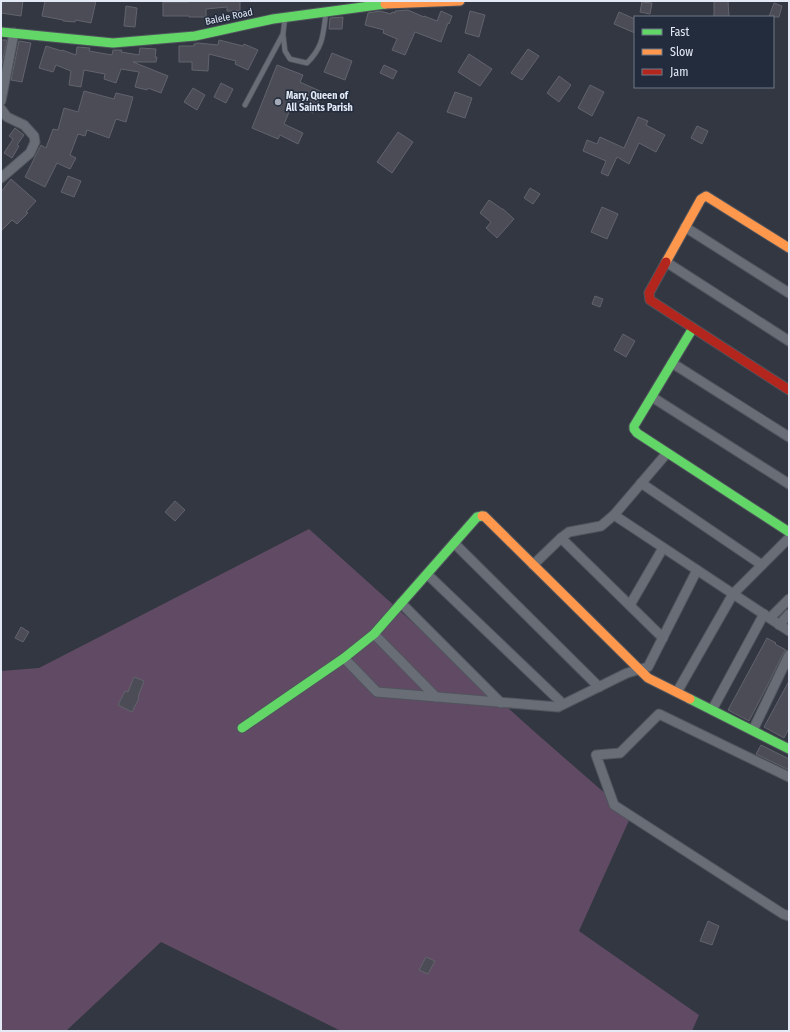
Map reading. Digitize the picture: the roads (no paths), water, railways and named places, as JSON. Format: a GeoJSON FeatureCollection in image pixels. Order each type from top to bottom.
{"type":"FeatureCollection","features":[{"type":"Feature","properties":{"kind":"street","name":"Balele Road"},"geometry":{"type":"LineString","coordinates":[[1,32],[113,43],[195,36],[285,17],[378,4],[460,1]]}},
{"type":"Feature","properties":{"kind":"street"},"geometry":{"type":"LineString","coordinates":[[1,101],[14,33]]}},
{"type":"Feature","properties":{"kind":"street"},"geometry":{"type":"LineString","coordinates":[[1,110],[7,117],[24,125],[34,136],[35,142],[30,153],[1,178]]}},
{"type":"Feature","properties":{"kind":"street"},"geometry":{"type":"LineString","coordinates":[[789,248],[706,196],[701,200],[685,227],[649,293],[650,300],[789,390]]}},
{"type":"Feature","properties":{"kind":"street"},"geometry":{"type":"LineString","coordinates":[[685,227],[789,293]]}},
{"type":"Feature","properties":{"kind":"street"},"geometry":{"type":"LineString","coordinates":[[666,262],[789,341]]}},
{"type":"Feature","properties":{"kind":"street"},"geometry":{"type":"LineString","coordinates":[[693,328],[634,426],[634,429],[637,433],[667,453],[789,532]]}},
{"type":"Feature","properties":{"kind":"street"},"geometry":{"type":"LineString","coordinates":[[672,363],[789,436]]}},
{"type":"Feature","properties":{"kind":"street"},"geometry":{"type":"LineString","coordinates":[[652,397],[789,484]]}},
{"type":"Feature","properties":{"kind":"street"},"geometry":{"type":"LineString","coordinates":[[533,565],[569,532],[601,526],[614,515],[667,453]]}},
{"type":"Feature","properties":{"kind":"street"},"geometry":{"type":"LineString","coordinates":[[641,483],[762,565]]}},
{"type":"Feature","properties":{"kind":"street"},"geometry":{"type":"LineString","coordinates":[[614,515],[789,631]]}},
{"type":"Feature","properties":{"kind":"street"},"geometry":{"type":"LineString","coordinates":[[242,728],[344,658],[374,634],[476,517],[484,516],[648,678],[789,748]]}},
{"type":"Feature","properties":{"kind":"street"},"geometry":{"type":"LineString","coordinates":[[561,538],[663,638]]}},
{"type":"Feature","properties":{"kind":"street"},"geometry":{"type":"LineString","coordinates":[[677,692],[733,594],[789,538]]}},
{"type":"Feature","properties":{"kind":"street"},"geometry":{"type":"LineString","coordinates":[[454,543],[599,687]]}},
{"type":"Feature","properties":{"kind":"street"},"geometry":{"type":"LineString","coordinates":[[630,606],[663,548]]}},
{"type":"Feature","properties":{"kind":"street"},"geometry":{"type":"LineString","coordinates":[[344,658],[377,692],[558,707],[627,673],[648,667],[697,570]]}},
{"type":"Feature","properties":{"kind":"street"},"geometry":{"type":"LineString","coordinates":[[427,574],[563,704]]}},
{"type":"Feature","properties":{"kind":"street"},"geometry":{"type":"LineString","coordinates":[[712,710],[767,616],[789,599]]}},
{"type":"Feature","properties":{"kind":"street"},"geometry":{"type":"LineString","coordinates":[[401,603],[501,702]]}},
{"type":"Feature","properties":{"kind":"street"},"geometry":{"type":"LineString","coordinates":[[779,624],[789,614]]}},
{"type":"Feature","properties":{"kind":"street"},"geometry":{"type":"LineString","coordinates":[[374,634],[436,697]]}},
{"type":"Feature","properties":{"kind":"street"},"geometry":{"type":"LineString","coordinates":[[753,730],[789,655]]}},
{"type":"Feature","properties":{"kind":"street"},"geometry":{"type":"LineString","coordinates":[[789,777],[659,714],[620,753],[596,755],[614,805],[783,914],[789,916]]}},
{"type":"Feature","properties":{"kind":"lane"},"geometry":{"type":"LineString","coordinates":[[285,17],[283,34],[285,51],[290,58],[307,63],[315,55],[323,38],[326,11]]}},
{"type":"Feature","properties":{"kind":"lane"},"geometry":{"type":"LineString","coordinates":[[245,105],[283,34]]}},
{"type":"Feature","properties":{"kind":"place","name":"Mary, Queen of All Saints Parish"},"geometry":{"type":"Point","coordinates":[278,102]}}]}
